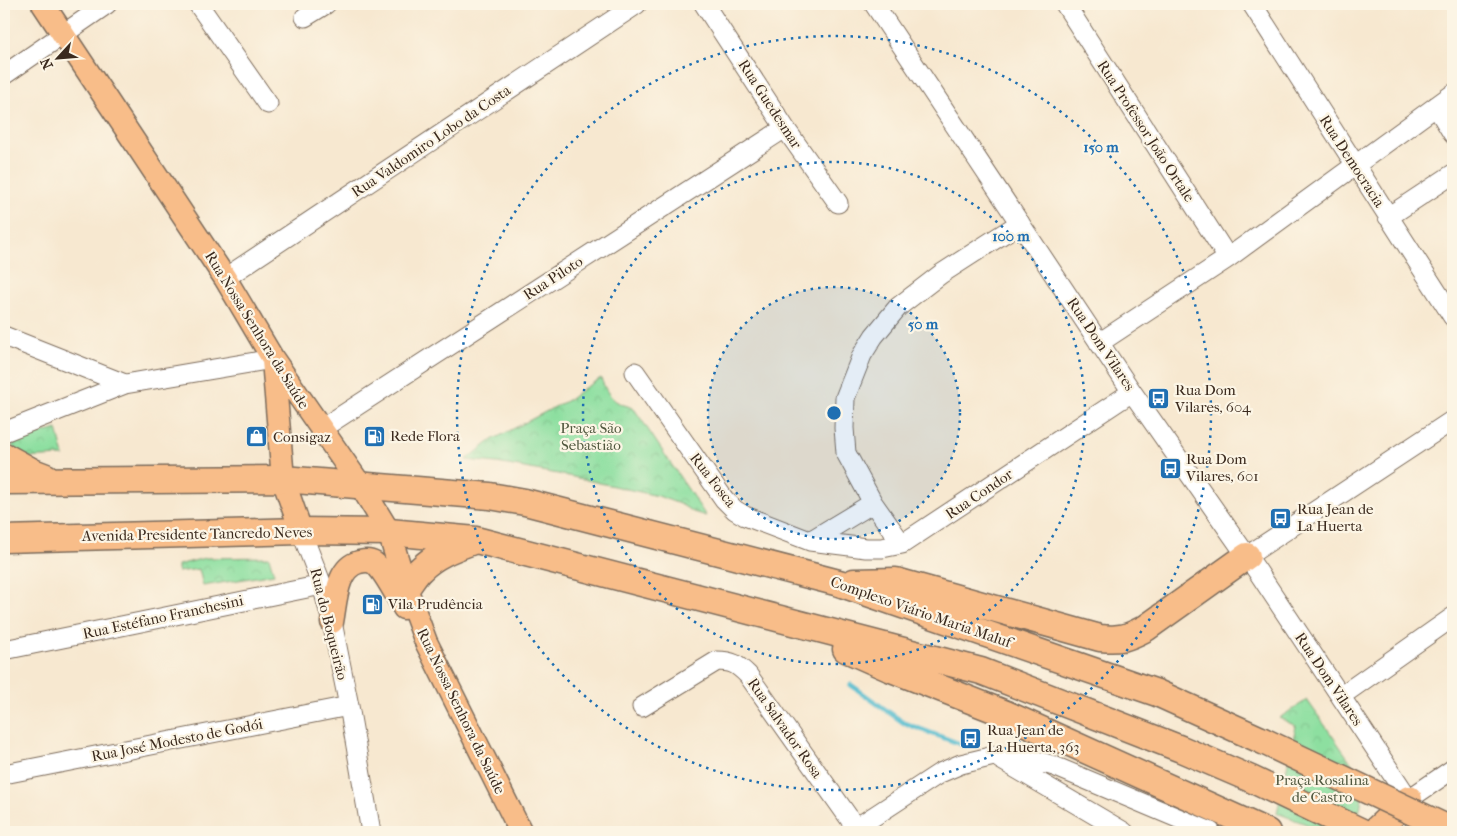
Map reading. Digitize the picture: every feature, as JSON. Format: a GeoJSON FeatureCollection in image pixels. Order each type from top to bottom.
{"type":"FeatureCollection","features":[{"type":"Feature","properties":{"kind":"highway"},"geometry":{"type":"LineString","coordinates":[[4,456],[33,472],[54,480]]}},
{"type":"Feature","properties":{"kind":"highway"},"geometry":{"type":"LineString","coordinates":[[4,481],[283,479],[361,486]]}},
{"type":"Feature","properties":{"kind":"highway","name":"Complexo Viário Maria Maluf"},"geometry":{"type":"LineString","coordinates":[[361,486],[490,496],[525,502],[839,583],[1157,692],[1453,831]]}},
{"type":"Feature","properties":{"kind":"highway","name":"Avenida Presidente Tancredo Neves"},"geometry":{"type":"LineString","coordinates":[[4,539],[301,531],[389,532]]}},
{"type":"Feature","properties":{"kind":"highway"},"geometry":{"type":"LineString","coordinates":[[389,532],[476,540],[981,671],[1181,748],[1362,832]]}},
{"type":"Feature","properties":{"kind":"highway"},"geometry":{"type":"LineString","coordinates":[[406,588],[419,570],[431,560],[449,549],[476,540]]}},
{"type":"Feature","properties":{"kind":"highway"},"geometry":{"type":"LineString","coordinates":[[839,583],[896,581],[1100,638],[1118,640],[1146,628],[1247,556]]}},
{"type":"Feature","properties":{"kind":"highway"},"geometry":{"type":"LineString","coordinates":[[794,622],[858,654],[1006,714],[1267,832]]}},
{"type":"Feature","properties":{"kind":"highway"},"geometry":{"type":"LineString","coordinates":[[1374,832],[1409,799]]}},
{"type":"Feature","properties":{"kind":"main road","name":"Rua Nossa Senhora da Saúde"},"geometry":{"type":"LineString","coordinates":[[43,4],[225,278],[273,359],[361,486],[389,532],[406,588],[426,642],[521,832]]}},
{"type":"Feature","properties":{"kind":"main road","name":"Rua do Boqueirão"},"geometry":{"type":"LineString","coordinates":[[273,359],[283,479],[301,531]]}},
{"type":"Feature","properties":{"kind":"main road"},"geometry":{"type":"LineString","coordinates":[[332,622],[339,584],[344,572],[356,563],[372,562],[382,572],[426,642]]}},
{"type":"Feature","properties":{"kind":"street"},"geometry":{"type":"LineString","coordinates":[[4,75],[107,4]]}},
{"type":"Feature","properties":{"kind":"street"},"geometry":{"type":"LineString","coordinates":[[198,4],[268,104]]}},
{"type":"Feature","properties":{"kind":"street"},"geometry":{"type":"LineString","coordinates":[[305,17],[326,4]]}},
{"type":"Feature","properties":{"kind":"street","name":"Rua Valdomiro Lobo da Costa"},"geometry":{"type":"LineString","coordinates":[[225,278],[637,4]]}},
{"type":"Feature","properties":{"kind":"street","name":"Rua Guedesmar"},"geometry":{"type":"LineString","coordinates":[[704,4],[785,128],[838,203]]}},
{"type":"Feature","properties":{"kind":"street","name":"Rua Dom Vilares"},"geometry":{"type":"LineString","coordinates":[[874,4],[1132,392],[1247,556],[1341,696],[1409,799],[1423,829]]}},
{"type":"Feature","properties":{"kind":"street","name":"Rua Professor João Ortale"},"geometry":{"type":"LineString","coordinates":[[1065,4],[1228,258]]}},
{"type":"Feature","properties":{"kind":"street","name":"Rua Democracia"},"geometry":{"type":"LineString","coordinates":[[1252,4],[1453,317]]}},
{"type":"Feature","properties":{"kind":"street"},"geometry":{"type":"LineString","coordinates":[[1099,343],[1228,258],[1453,94]]}},
{"type":"Feature","properties":{"kind":"street"},"geometry":{"type":"LineString","coordinates":[[1436,106],[1453,134]]}},
{"type":"Feature","properties":{"kind":"street","name":"Rua Piloto"},"geometry":{"type":"LineString","coordinates":[[320,429],[785,128]]}},
{"type":"Feature","properties":{"kind":"street"},"geometry":{"type":"LineString","coordinates":[[1388,217],[1453,174]]}},
{"type":"Feature","properties":{"kind":"street"},"geometry":{"type":"LineString","coordinates":[[902,544],[873,503],[846,453],[844,428],[845,398],[862,355],[874,336],[898,307],[941,274],[1020,223]]}},
{"type":"Feature","properties":{"kind":"street"},"geometry":{"type":"LineString","coordinates":[[4,336],[125,384]]}},
{"type":"Feature","properties":{"kind":"street"},"geometry":{"type":"LineString","coordinates":[[4,432],[125,384],[273,359]]}},
{"type":"Feature","properties":{"kind":"street","name":"Rua Fosca"},"geometry":{"type":"LineString","coordinates":[[635,372],[724,499],[735,510],[745,516],[810,541]]}},
{"type":"Feature","properties":{"kind":"street","name":"Rua Condor"},"geometry":{"type":"LineString","coordinates":[[810,541],[866,548],[882,548],[902,544],[1132,392]]}},
{"type":"Feature","properties":{"kind":"street"},"geometry":{"type":"LineString","coordinates":[[1247,556],[1453,420]]}},
{"type":"Feature","properties":{"kind":"street"},"geometry":{"type":"LineString","coordinates":[[810,541],[873,503]]}},
{"type":"Feature","properties":{"kind":"street","name":"Rua do Boqueirão"},"geometry":{"type":"LineString","coordinates":[[301,531],[322,585],[332,622],[350,706],[371,832]]}},
{"type":"Feature","properties":{"kind":"street","name":"Rua Estéfano Franchesini"},"geometry":{"type":"LineString","coordinates":[[4,650],[322,585]]}},
{"type":"Feature","properties":{"kind":"street"},"geometry":{"type":"LineString","coordinates":[[1341,696],[1453,617]]}},
{"type":"Feature","properties":{"kind":"street","name":"Rua Salvador Rosa"},"geometry":{"type":"LineString","coordinates":[[642,707],[717,661],[728,661],[739,665],[748,675],[855,831]]}},
{"type":"Feature","properties":{"kind":"street","name":"Rua José Modesto de Godói"},"geometry":{"type":"LineString","coordinates":[[4,774],[350,706]]}},
{"type":"Feature","properties":{"kind":"street"},"geometry":{"type":"LineString","coordinates":[[994,756],[1124,832]]}},
{"type":"Feature","properties":{"kind":"street"},"geometry":{"type":"LineString","coordinates":[[855,831],[940,773],[961,764],[994,756],[1033,760],[1054,766],[1211,832]]}},
{"type":"Feature","properties":{"kind":"street"},"geometry":{"type":"LineString","coordinates":[[1409,799],[1453,769]]}},
{"type":"Feature","properties":{"kind":"green space","name":"Praça São Sebastião"},"geometry":{"type":"Polygon","coordinates":[[[601,378],[612,398],[635,410],[706,516],[658,496],[569,476],[497,463],[466,460],[492,440],[570,399],[601,378]]]}},
{"type":"Feature","properties":{"kind":"green space"},"geometry":{"type":"Polygon","coordinates":[[[57,429],[64,456],[21,458],[12,446],[15,441],[57,429]]]}},
{"type":"Feature","properties":{"kind":"green space"},"geometry":{"type":"Polygon","coordinates":[[[269,557],[274,574],[203,586],[199,569],[178,572],[178,565],[205,558],[269,557]]]}},
{"type":"Feature","properties":{"kind":"green space","name":"Praça Rosalina de Castro"},"geometry":{"type":"Polygon","coordinates":[[[1307,700],[1357,772],[1363,792],[1358,814],[1353,819],[1328,828],[1314,827],[1277,813],[1296,726],[1279,718],[1307,700]]]}},
{"type":"Feature","properties":{"kind":"waterway"},"geometry":{"type":"LineString","coordinates":[[851,685],[904,723],[963,745]]}},
{"type":"Feature","properties":{"kind":"place","name":"Rua Dom Vilares, 604"},"geometry":{"type":"Point","coordinates":[1159,399]}},
{"type":"Feature","properties":{"kind":"place","name":"Rede Flora"},"geometry":{"type":"Point","coordinates":[374,436]}},
{"type":"Feature","properties":{"kind":"place","name":"Consigaz"},"geometry":{"type":"Point","coordinates":[257,437]}},
{"type":"Feature","properties":{"kind":"place","name":"Rua Dom Vilares, 601"},"geometry":{"type":"Point","coordinates":[1170,468]}},
{"type":"Feature","properties":{"kind":"place","name":"Rua Jean de La Huerta"},"geometry":{"type":"Point","coordinates":[1281,518]}},
{"type":"Feature","properties":{"kind":"place","name":"Vila Prudência"},"geometry":{"type":"Point","coordinates":[372,604]}},
{"type":"Feature","properties":{"kind":"place","name":"Rua Jean de La Huerta, 363"},"geometry":{"type":"Point","coordinates":[971,739]}}]}
